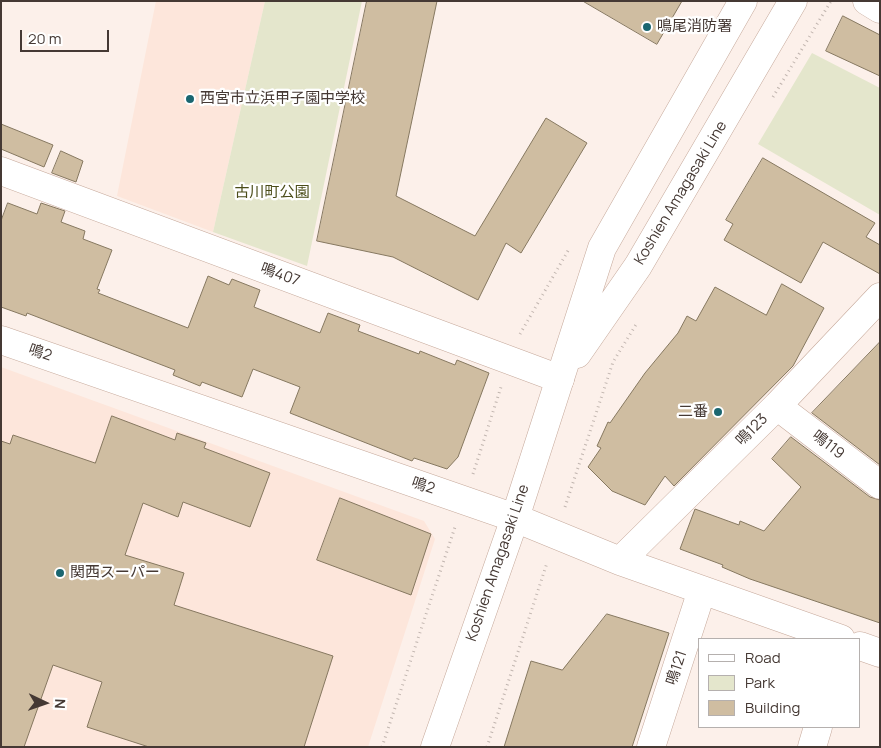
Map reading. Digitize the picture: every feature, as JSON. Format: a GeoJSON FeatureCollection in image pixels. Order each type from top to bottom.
{"type":"FeatureCollection","features":[{"type":"Feature","properties":{"kind":"street","name":"Koshien Amagasaki Line"},"geometry":{"type":"LineString","coordinates":[[435,747],[515,518],[602,248],[743,1]]}},
{"type":"Feature","properties":{"kind":"street","name":"Koshien Amagasaki Line"},"geometry":{"type":"LineString","coordinates":[[560,379],[638,266],[793,1]]}},
{"type":"Feature","properties":{"kind":"street"},"geometry":{"type":"LineString","coordinates":[[867,1],[880,9]]}},
{"type":"Feature","properties":{"kind":"street","name":"鳴407"},"geometry":{"type":"LineString","coordinates":[[1,171],[560,379]]}},
{"type":"Feature","properties":{"kind":"street","name":"鳴123"},"geometry":{"type":"LineString","coordinates":[[620,560],[777,406],[880,297]]}},
{"type":"Feature","properties":{"kind":"street","name":"鳴2"},"geometry":{"type":"LineString","coordinates":[[1,340],[515,518],[620,560],[838,638]]}},
{"type":"Feature","properties":{"kind":"street","name":"鳴119"},"geometry":{"type":"LineString","coordinates":[[777,406],[880,485]]}},
{"type":"Feature","properties":{"kind":"street","name":"鳴121"},"geometry":{"type":"LineString","coordinates":[[652,747],[702,590]]}},
{"type":"Feature","properties":{"kind":"street"},"geometry":{"type":"LineString","coordinates":[[861,646],[880,653]]}},
{"type":"Feature","properties":{"kind":"street"},"geometry":{"type":"LineString","coordinates":[[812,747],[818,728]]}},
{"type":"Feature","properties":{"kind":"path"},"geometry":{"type":"LineString","coordinates":[[770,102],[831,1]]}},
{"type":"Feature","properties":{"kind":"path"},"geometry":{"type":"LineString","coordinates":[[487,747],[613,362],[638,320]]}},
{"type":"Feature","properties":{"kind":"shaded area","name":"西宮市立浜甲子園中学校"},"geometry":{"type":"Polygon","coordinates":[[[156,1],[265,1],[213,232],[117,196],[156,1]]]}},
{"type":"Feature","properties":{"kind":"shaded area"},"geometry":{"type":"Polygon","coordinates":[[[1,367],[424,521],[435,539],[368,747],[1,747],[1,367]]]}},
{"type":"Feature","properties":{"kind":"green space","name":"古川町公園"},"geometry":{"type":"Polygon","coordinates":[[[265,1],[362,1],[307,266],[213,232],[265,1]]]}},
{"type":"Feature","properties":{"kind":"green space"},"geometry":{"type":"Polygon","coordinates":[[[812,53],[880,88],[880,215],[758,144],[812,53]]]}},
{"type":"Feature","properties":{"kind":"building"},"geometry":{"type":"Polygon","coordinates":[[[367,1],[437,1],[396,196],[475,236],[546,118],[587,143],[521,253],[506,243],[478,300],[393,257],[317,241],[367,1]]]}},
{"type":"Feature","properties":{"kind":"building","name":"鳴尾消防署"},"geometry":{"type":"Polygon","coordinates":[[[583,1],[682,1],[657,44],[583,1]]]}},
{"type":"Feature","properties":{"kind":"building"},"geometry":{"type":"Polygon","coordinates":[[[843,16],[880,35],[880,76],[826,51],[843,16]]]}},
{"type":"Feature","properties":{"kind":"building"},"geometry":{"type":"Polygon","coordinates":[[[1,124],[53,145],[44,167],[1,149],[1,124]]]}},
{"type":"Feature","properties":{"kind":"building"},"geometry":{"type":"Polygon","coordinates":[[[61,151],[83,161],[76,182],[52,173],[61,151]]]}},
{"type":"Feature","properties":{"kind":"building"},"geometry":{"type":"Polygon","coordinates":[[[763,158],[875,223],[866,237],[880,245],[880,274],[823,242],[801,283],[724,240],[733,224],[726,220],[763,158]]]}},
{"type":"Feature","properties":{"kind":"building"},"geometry":{"type":"Polygon","coordinates":[[[8,203],[37,214],[41,203],[65,211],[61,222],[85,231],[83,239],[112,250],[97,289],[100,290],[98,293],[188,328],[208,276],[229,285],[232,279],[260,290],[254,307],[320,333],[328,313],[360,325],[358,331],[419,354],[420,351],[455,365],[457,360],[489,373],[458,457],[447,469],[414,458],[412,461],[290,413],[300,387],[253,369],[242,397],[202,382],[200,386],[173,375],[175,370],[27,313],[26,316],[1,307],[1,221],[8,203]]]}},
{"type":"Feature","properties":{"kind":"building"},"geometry":{"type":"Polygon","coordinates":[[[782,284],[824,308],[793,366],[674,486],[665,476],[645,505],[612,491],[588,467],[601,448],[597,446],[608,422],[610,423],[645,373],[678,333],[687,316],[696,321],[715,287],[766,315],[782,284]]]}},
{"type":"Feature","properties":{"kind":"building"},"geometry":{"type":"Polygon","coordinates":[[[880,342],[880,465],[812,413],[880,342]]]}},
{"type":"Feature","properties":{"kind":"building"},"geometry":{"type":"Polygon","coordinates":[[[112,416],[175,440],[177,433],[206,443],[204,448],[270,473],[250,527],[183,502],[178,517],[143,503],[125,555],[184,573],[174,605],[333,656],[304,747],[149,747],[87,727],[102,682],[53,665],[24,747],[1,747],[1,441],[10,444],[13,435],[95,463],[112,416]]]}},
{"type":"Feature","properties":{"kind":"building"},"geometry":{"type":"Polygon","coordinates":[[[791,437],[870,497],[880,500],[880,623],[750,579],[722,567],[723,565],[680,549],[695,509],[739,525],[740,521],[764,531],[801,487],[772,459],[791,437]]]}},
{"type":"Feature","properties":{"kind":"building"},"geometry":{"type":"Polygon","coordinates":[[[340,498],[431,534],[411,595],[317,560],[340,498]]]}},
{"type":"Feature","properties":{"kind":"building"},"geometry":{"type":"Polygon","coordinates":[[[607,614],[669,633],[632,747],[504,747],[531,661],[562,670],[607,614]]]}},
{"type":"Feature","properties":{"kind":"place","name":"鳴尾消防署"},"geometry":{"type":"Point","coordinates":[647,27]}},
{"type":"Feature","properties":{"kind":"place","name":"西宮市立浜甲子園中学校"},"geometry":{"type":"Point","coordinates":[190,99]}},
{"type":"Feature","properties":{"kind":"place","name":"二番"},"geometry":{"type":"Point","coordinates":[718,412]}},
{"type":"Feature","properties":{"kind":"place","name":"関西スーパー"},"geometry":{"type":"Point","coordinates":[60,573]}}]}
